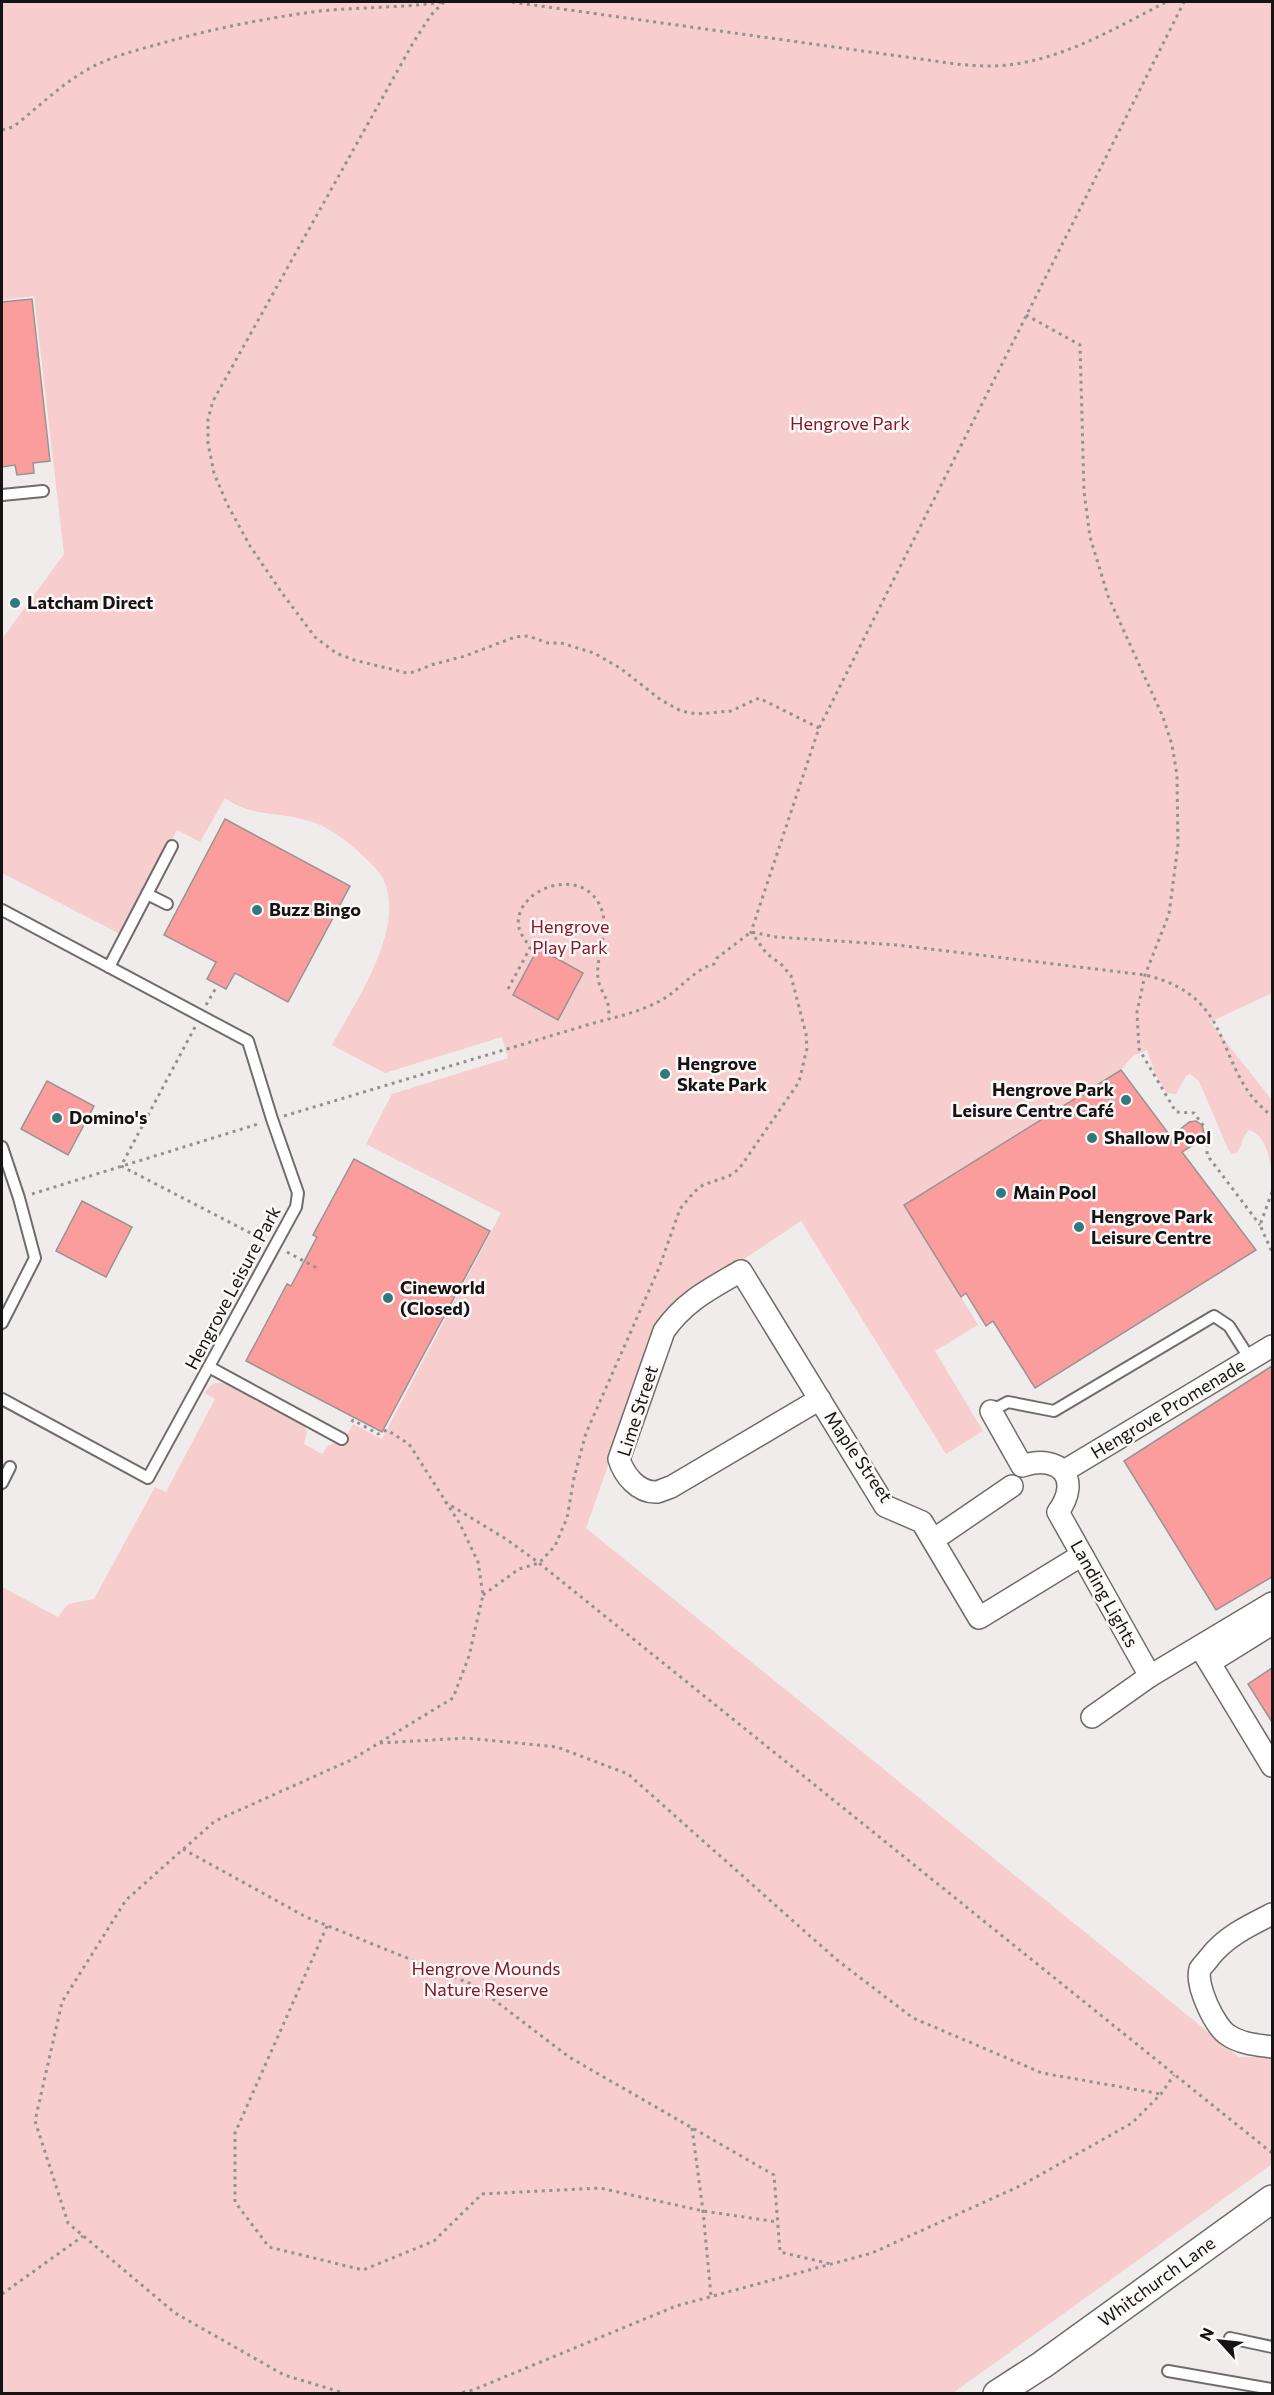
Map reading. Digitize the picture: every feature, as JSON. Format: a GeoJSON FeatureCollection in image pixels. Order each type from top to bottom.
{"type":"FeatureCollection","features":[{"type":"Feature","properties":{"kind":"street","name":"Lime Street"},"geometry":{"type":"LineString","coordinates":[[741,1271],[691,1300],[674,1316],[664,1331],[619,1459],[628,1479],[656,1492],[671,1487],[820,1400]]}},
{"type":"Feature","properties":{"kind":"street","name":"Maple Street"},"geometry":{"type":"LineString","coordinates":[[741,1271],[885,1506],[922,1522],[979,1618],[1082,1555]]}},
{"type":"Feature","properties":{"kind":"street","name":"Hengrove Promenade"},"geometry":{"type":"LineString","coordinates":[[1064,1471],[1272,1346]]}},
{"type":"Feature","properties":{"kind":"street"},"geometry":{"type":"LineString","coordinates":[[991,1411],[1022,1466],[1036,1461],[1046,1462],[1064,1471]]}},
{"type":"Feature","properties":{"kind":"street","name":"Landing Lights"},"geometry":{"type":"LineString","coordinates":[[1064,1471],[1069,1485],[1067,1500],[1058,1512],[1150,1676]]}},
{"type":"Feature","properties":{"kind":"street"},"geometry":{"type":"LineString","coordinates":[[933,1540],[1012,1486]]}},
{"type":"Feature","properties":{"kind":"street"},"geometry":{"type":"LineString","coordinates":[[1208,1652],[1272,1604]]}},
{"type":"Feature","properties":{"kind":"street"},"geometry":{"type":"LineString","coordinates":[[1092,1717],[1150,1676],[1272,1624]]}},
{"type":"Feature","properties":{"kind":"street"},"geometry":{"type":"LineString","coordinates":[[1208,1652],[1272,1766]]}},
{"type":"Feature","properties":{"kind":"street"},"geometry":{"type":"LineString","coordinates":[[1272,1914],[1238,1932],[1217,1947],[1200,1969],[1201,1988],[1211,2013],[1227,2035],[1248,2044],[1272,2047]]}},
{"type":"Feature","properties":{"kind":"street","name":"Whitchurch Lane"},"geometry":{"type":"LineString","coordinates":[[997,2394],[1042,2365],[1272,2199]]}},
{"type":"Feature","properties":{"kind":"street","name":"Whitchurch Lane"},"geometry":{"type":"LineString","coordinates":[[1010,2394],[1042,2365]]}},
{"type":"Feature","properties":{"kind":"lane"},"geometry":{"type":"LineString","coordinates":[[2,495],[43,491]]}},
{"type":"Feature","properties":{"kind":"lane"},"geometry":{"type":"LineString","coordinates":[[109,967],[172,846]]}},
{"type":"Feature","properties":{"kind":"lane"},"geometry":{"type":"LineString","coordinates":[[147,894],[167,904]]}},
{"type":"Feature","properties":{"kind":"lane","name":"Hengrove Leisure Park"},"geometry":{"type":"LineString","coordinates":[[2,910],[248,1041],[298,1193],[296,1206],[148,1478],[2,1399]]}},
{"type":"Feature","properties":{"kind":"lane"},"geometry":{"type":"LineString","coordinates":[[2,1147],[19,1198],[34,1258],[2,1323]]}},
{"type":"Feature","properties":{"kind":"lane"},"geometry":{"type":"LineString","coordinates":[[991,1411],[1008,1402],[1054,1412],[1214,1316],[1229,1326],[1250,1359]]}},
{"type":"Feature","properties":{"kind":"lane"},"geometry":{"type":"LineString","coordinates":[[209,1367],[342,1439]]}},
{"type":"Feature","properties":{"kind":"lane"},"geometry":{"type":"LineString","coordinates":[[2,1483],[10,1467]]}},
{"type":"Feature","properties":{"kind":"lane"},"geometry":{"type":"LineString","coordinates":[[1230,2338],[1272,2347]]}},
{"type":"Feature","properties":{"kind":"lane"},"geometry":{"type":"LineString","coordinates":[[1168,2371],[1272,2389]]}},
{"type":"Feature","properties":{"kind":"path"},"geometry":{"type":"LineString","coordinates":[[444,2],[431,15],[413,43],[213,401],[208,419],[208,443],[214,473],[227,504],[256,556],[309,630],[329,649],[344,657],[407,673],[431,664],[465,656],[515,637],[528,636],[594,653],[620,668],[660,700],[681,711],[697,714],[731,711],[759,698],[819,728]]}},
{"type":"Feature","properties":{"kind":"path"},"geometry":{"type":"LineString","coordinates":[[2,130],[14,127],[80,74],[112,58],[137,50],[194,34],[280,17],[321,11],[421,6],[444,2]]}},
{"type":"Feature","properties":{"kind":"path"},"geometry":{"type":"LineString","coordinates":[[512,2],[956,64],[990,66],[1028,60],[1097,38],[1166,2]]}},
{"type":"Feature","properties":{"kind":"path"},"geometry":{"type":"LineString","coordinates":[[19,1198],[272,1119],[609,1019],[633,1014],[667,997],[703,967],[714,964],[717,958],[751,932],[819,728],[1184,2]]}},
{"type":"Feature","properties":{"kind":"path"},"geometry":{"type":"LineString","coordinates":[[1026,315],[1080,345],[1084,491],[1090,537],[1108,596],[1163,717],[1175,760],[1178,792],[1178,845],[1172,899],[1165,928],[1145,975],[1137,1012],[1139,1049],[1176,1113],[1194,1113],[1208,1132],[1207,1155],[1260,1225],[1272,1252]]}},
{"type":"Feature","properties":{"kind":"path"},"geometry":{"type":"LineString","coordinates":[[508,989],[530,948],[519,929],[519,914],[532,896],[547,886],[576,885],[588,891],[598,901],[604,916],[604,938],[598,981],[608,1004],[609,1019]]}},
{"type":"Feature","properties":{"kind":"path"},"geometry":{"type":"LineString","coordinates":[[751,932],[776,937],[908,946],[1145,975],[1175,984],[1200,1003],[1212,1017],[1245,1087],[1272,1116]]}},
{"type":"Feature","properties":{"kind":"path"},"geometry":{"type":"LineString","coordinates":[[483,1595],[514,1572],[539,1563],[555,1546],[563,1528],[586,1433],[659,1268],[680,1209],[694,1192],[704,1185],[729,1176],[739,1169],[793,1093],[803,1072],[806,1059],[806,1034],[795,985],[787,969],[767,954],[751,932]]}},
{"type":"Feature","properties":{"kind":"path"},"geometry":{"type":"LineString","coordinates":[[121,1166],[216,988]]}},
{"type":"Feature","properties":{"kind":"path"},"geometry":{"type":"LineString","coordinates":[[121,1166],[317,1268]]}},
{"type":"Feature","properties":{"kind":"path"},"geometry":{"type":"LineString","coordinates":[[1260,1225],[1272,1192]]}},
{"type":"Feature","properties":{"kind":"path"},"geometry":{"type":"LineString","coordinates":[[342,1439],[353,1420],[378,1434],[387,1430],[409,1444],[459,1524],[478,1562],[483,1595],[469,1656],[453,1698],[351,1760],[215,1821],[126,1900],[62,2002],[35,2121],[68,2223],[175,2313],[284,2375],[347,2394]]}},
{"type":"Feature","properties":{"kind":"path"},"geometry":{"type":"LineString","coordinates":[[443,1501],[506,1539],[539,1563],[1272,2153]]}},
{"type":"Feature","properties":{"kind":"path"},"geometry":{"type":"LineString","coordinates":[[378,1743],[466,1738],[557,1747],[628,1774],[837,1960],[913,2018],[1042,2073],[1161,2094]]}},
{"type":"Feature","properties":{"kind":"path"},"geometry":{"type":"LineString","coordinates":[[183,1849],[306,1917],[476,1986],[569,2057],[774,2175],[780,2252],[831,2264]]}},
{"type":"Feature","properties":{"kind":"path"},"geometry":{"type":"LineString","coordinates":[[327,1926],[236,2133],[235,2202],[269,2247],[363,2270],[434,2241],[482,2194],[600,2188],[703,2211],[778,2222]]}},
{"type":"Feature","properties":{"kind":"path"},"geometry":{"type":"LineString","coordinates":[[455,2394],[473,2390],[676,2306],[872,2253],[1022,2185],[1132,2123],[1161,2094],[1174,2074]]}},
{"type":"Feature","properties":{"kind":"path"},"geometry":{"type":"LineString","coordinates":[[692,2128],[711,2296]]}},
{"type":"Feature","properties":{"kind":"path"},"geometry":{"type":"LineString","coordinates":[[2,2294],[83,2236]]}},
{"type":"Feature","properties":{"kind":"green space","name":"Hengrove Park"},"geometry":{"type":"Polygon","coordinates":[[[2,2],[1272,2],[1272,993],[1210,1022],[1272,1100],[1272,1172],[1263,1142],[1249,1130],[1237,1153],[1232,1154],[1199,1081],[1190,1074],[1186,1076],[1176,1094],[1167,1093],[1156,1076],[1147,1050],[1133,1056],[1121,1070],[904,1204],[978,1325],[935,1351],[983,1431],[946,1454],[801,1221],[678,1303],[657,1327],[586,1528],[1239,2057],[1272,2057],[1272,2164],[953,2393],[2,2393],[2,1587],[58,1617],[68,1604],[94,1599],[155,1487],[166,1492],[215,1399],[205,1393],[215,1384],[229,1385],[303,1424],[307,1432],[304,1444],[322,1454],[330,1445],[342,1444],[353,1424],[382,1439],[501,1213],[366,1144],[392,1094],[508,1058],[502,1037],[385,1073],[332,1045],[376,962],[389,916],[388,895],[381,875],[362,855],[345,840],[312,822],[246,809],[225,798],[200,842],[177,830],[122,935],[2,873],[2,639],[64,554],[34,296],[2,300],[2,2]]]}},
{"type":"Feature","properties":{"kind":"building"},"geometry":{"type":"Polygon","coordinates":[[[32,299],[50,461],[33,463],[34,473],[17,475],[15,465],[2,467],[2,302],[32,299]]]}},
{"type":"Feature","properties":{"kind":"building","name":"Buzz Bingo"},"geometry":{"type":"Polygon","coordinates":[[[225,819],[350,886],[288,1002],[235,973],[226,989],[207,979],[216,962],[164,935],[225,819]]]}},
{"type":"Feature","properties":{"kind":"building"},"geometry":{"type":"Polygon","coordinates":[[[538,948],[583,973],[558,1020],[513,995],[538,948]]]}},
{"type":"Feature","properties":{"kind":"building","name":"Hengrove Park Leisure Centre"},"geometry":{"type":"Polygon","coordinates":[[[1121,1070],[1171,1137],[1189,1122],[1196,1121],[1202,1125],[1204,1133],[1202,1139],[1182,1152],[1256,1250],[1035,1388],[993,1321],[986,1326],[966,1293],[961,1297],[904,1205],[1121,1070]]]}},
{"type":"Feature","properties":{"kind":"building","name":"Domino's"},"geometry":{"type":"Polygon","coordinates":[[[47,1081],[94,1106],[68,1155],[21,1129],[47,1081]]]}},
{"type":"Feature","properties":{"kind":"building","name":"Cineworld (Closed)"},"geometry":{"type":"Polygon","coordinates":[[[354,1159],[490,1231],[382,1432],[246,1361],[287,1284],[291,1286],[317,1237],[313,1235],[354,1159]]]}},
{"type":"Feature","properties":{"kind":"building"},"geometry":{"type":"Polygon","coordinates":[[[82,1201],[132,1227],[106,1277],[56,1251],[82,1201]]]}},
{"type":"Feature","properties":{"kind":"building"},"geometry":{"type":"Polygon","coordinates":[[[1272,1366],[1272,1577],[1216,1610],[1124,1461],[1272,1366]]]}},
{"type":"Feature","properties":{"kind":"building"},"geometry":{"type":"Polygon","coordinates":[[[1272,1668],[1272,1722],[1248,1684],[1272,1668]]]}},
{"type":"Feature","properties":{"kind":"place","name":"Latcham Direct"},"geometry":{"type":"Point","coordinates":[15,603]}},
{"type":"Feature","properties":{"kind":"place","name":"Buzz Bingo"},"geometry":{"type":"Point","coordinates":[257,910]}},
{"type":"Feature","properties":{"kind":"place","name":"Hengrove Skate Park"},"geometry":{"type":"Point","coordinates":[665,1074]}},
{"type":"Feature","properties":{"kind":"place","name":"Hengrove Park Leisure Centre Café"},"geometry":{"type":"Point","coordinates":[1126,1100]}},
{"type":"Feature","properties":{"kind":"place","name":"Domino's"},"geometry":{"type":"Point","coordinates":[57,1118]}},
{"type":"Feature","properties":{"kind":"place","name":"Shallow Pool"},"geometry":{"type":"Point","coordinates":[1092,1138]}},
{"type":"Feature","properties":{"kind":"place","name":"Main Pool"},"geometry":{"type":"Point","coordinates":[1001,1193]}},
{"type":"Feature","properties":{"kind":"place","name":"Hengrove Park Leisure Centre"},"geometry":{"type":"Point","coordinates":[1079,1227]}},
{"type":"Feature","properties":{"kind":"place","name":"Cineworld (Closed)"},"geometry":{"type":"Point","coordinates":[388,1298]}},
{"type":"Feature","properties":{"kind":"park label","name":"Hengrove Play Park"},"geometry":{"type":"Point","coordinates":[570,937]}},
{"type":"Feature","properties":{"kind":"park label","name":"Hengrove Mounds Nature Reserve"},"geometry":{"type":"Point","coordinates":[486,1979]}}]}
